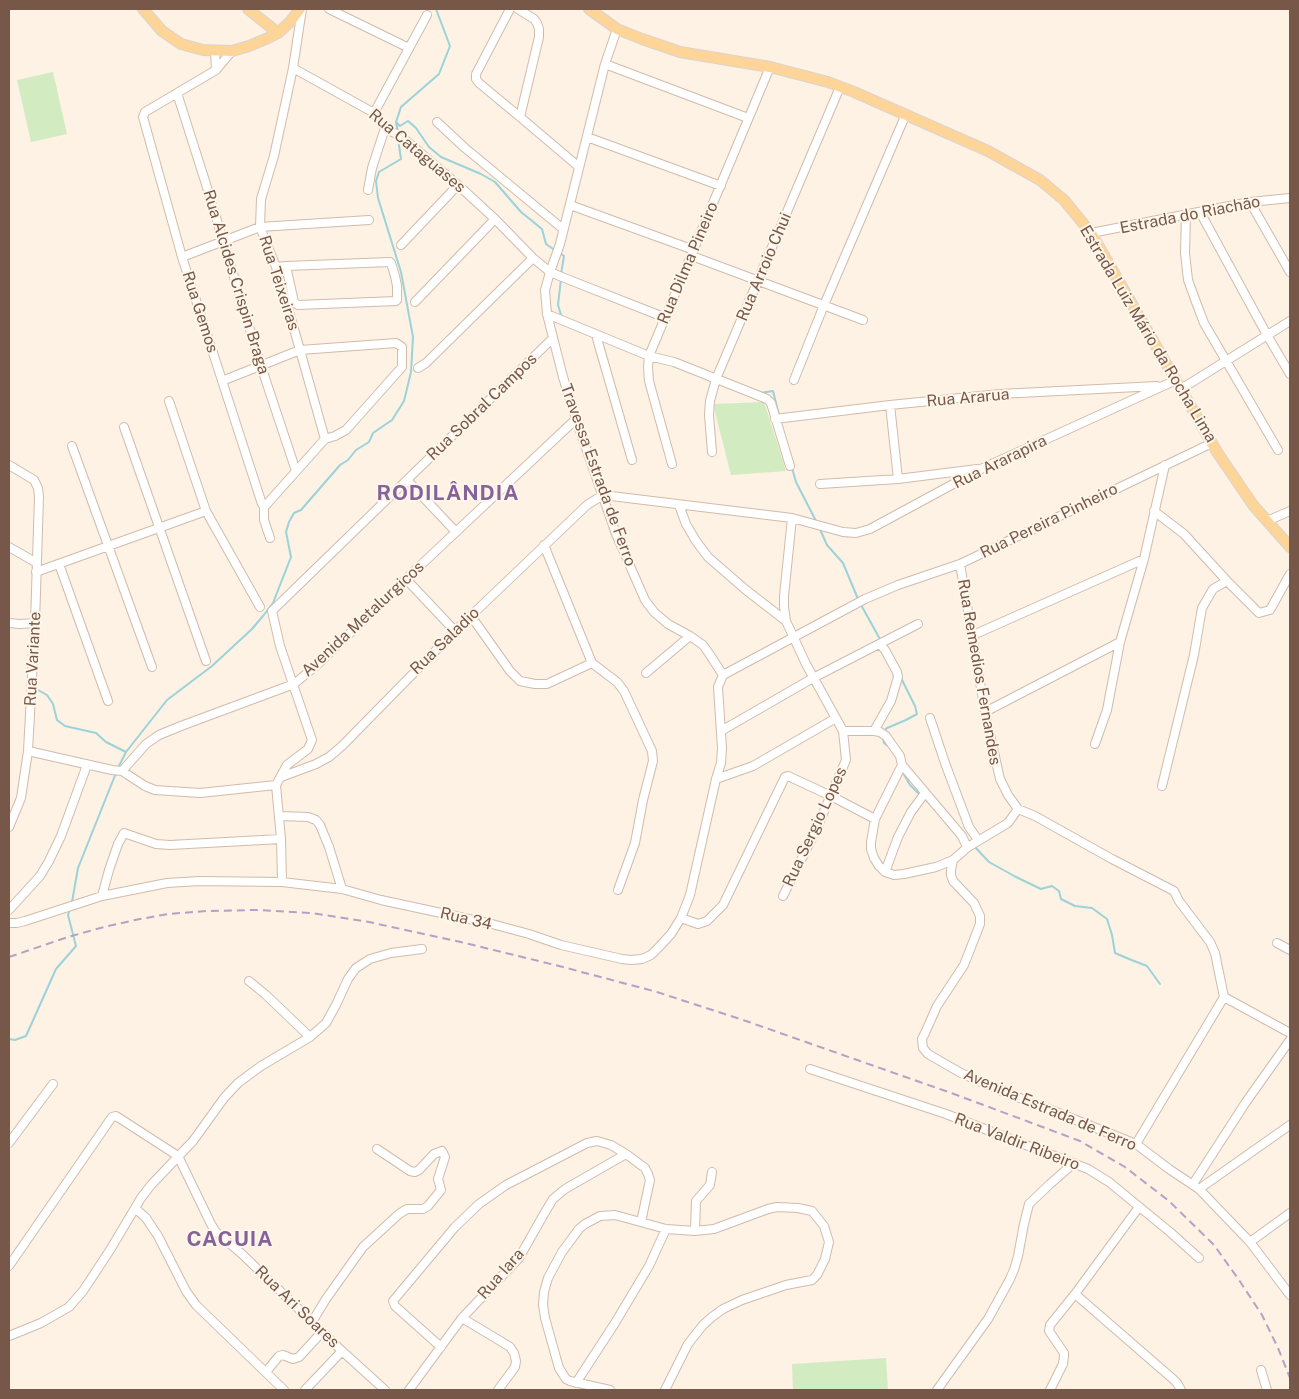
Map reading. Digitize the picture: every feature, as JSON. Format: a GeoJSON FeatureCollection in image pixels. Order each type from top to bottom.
{"type":"FeatureCollection","features":[{"type":"Feature","properties":{"kind":"main road"},"geometry":{"type":"LineString","coordinates":[[144,9],[162,31],[181,44],[215,51],[232,51],[255,44],[278,32],[301,9]]}},
{"type":"Feature","properties":{"kind":"main road"},"geometry":{"type":"LineString","coordinates":[[248,9],[278,32]]}},
{"type":"Feature","properties":{"kind":"main road","name":"Estrada Luiz Mário da Rocha Lima"},"geometry":{"type":"LineString","coordinates":[[589,9],[617,30],[680,52],[770,67],[828,82],[906,114],[988,151],[1040,180],[1064,200],[1091,233],[1212,443],[1236,481],[1254,506],[1290,547]]}},
{"type":"Feature","properties":{"kind":"street","name":"Rua Teixeiras"},"geometry":{"type":"LineString","coordinates":[[301,9],[293,68],[274,156],[261,199],[260,227],[276,268],[325,439]]}},
{"type":"Feature","properties":{"kind":"street"},"geometry":{"type":"LineString","coordinates":[[329,9],[409,48]]}},
{"type":"Feature","properties":{"kind":"street"},"geometry":{"type":"LineString","coordinates":[[510,9],[476,74],[476,79],[579,167]]}},
{"type":"Feature","properties":{"kind":"street"},"geometry":{"type":"LineString","coordinates":[[518,9],[534,19],[539,29],[539,37],[520,117]]}},
{"type":"Feature","properties":{"kind":"street"},"geometry":{"type":"LineString","coordinates":[[374,113],[426,15]]}},
{"type":"Feature","properties":{"kind":"street","name":"Travessa Estrada de Ferro"},"geometry":{"type":"LineString","coordinates":[[617,30],[605,64],[560,244],[545,290],[547,314],[552,338],[576,419],[616,534],[645,600],[654,612],[668,624],[703,645],[723,675]]}},
{"type":"Feature","properties":{"kind":"street"},"geometry":{"type":"LineString","coordinates":[[215,51],[216,70]]}},
{"type":"Feature","properties":{"kind":"street"},"geometry":{"type":"LineString","coordinates":[[177,94],[216,70],[232,51]]}},
{"type":"Feature","properties":{"kind":"street"},"geometry":{"type":"LineString","coordinates":[[605,64],[748,118]]}},
{"type":"Feature","properties":{"kind":"street","name":"Rua Dilma Pineiro"},"geometry":{"type":"LineString","coordinates":[[672,464],[649,381],[648,367],[650,354],[770,67]]}},
{"type":"Feature","properties":{"kind":"street","name":"Rua Cataguases"},"geometry":{"type":"LineString","coordinates":[[293,68],[374,113],[384,128],[402,137],[495,219],[533,258],[552,272],[567,280],[666,318]]}},
{"type":"Feature","properties":{"kind":"street","name":"Rua Arroio Chui"},"geometry":{"type":"LineString","coordinates":[[712,452],[709,415],[710,401],[716,379],[759,282],[840,87]]}},
{"type":"Feature","properties":{"kind":"street","name":"Rua Gemos"},"geometry":{"type":"LineString","coordinates":[[177,94],[145,112],[143,120],[182,257],[264,506],[264,520],[270,538]]}},
{"type":"Feature","properties":{"kind":"street","name":"Rua Alcides Crispin Braga"},"geometry":{"type":"LineString","coordinates":[[177,94],[261,366],[296,471]]}},
{"type":"Feature","properties":{"kind":"street"},"geometry":{"type":"LineString","coordinates":[[794,380],[906,114]]}},
{"type":"Feature","properties":{"kind":"street"},"geometry":{"type":"LineString","coordinates":[[437,122],[465,148],[563,229]]}},
{"type":"Feature","properties":{"kind":"street"},"geometry":{"type":"LineString","coordinates":[[368,190],[372,168],[384,128]]}},
{"type":"Feature","properties":{"kind":"street"},"geometry":{"type":"LineString","coordinates":[[587,137],[721,186]]}},
{"type":"Feature","properties":{"kind":"street"},"geometry":{"type":"LineString","coordinates":[[401,245],[458,185]]}},
{"type":"Feature","properties":{"kind":"street","name":"Estrada do Riachão"},"geometry":{"type":"LineString","coordinates":[[1091,233],[1250,202],[1290,198]]}},
{"type":"Feature","properties":{"kind":"street"},"geometry":{"type":"LineString","coordinates":[[1250,202],[1290,272]]}},
{"type":"Feature","properties":{"kind":"street"},"geometry":{"type":"LineString","coordinates":[[570,205],[693,253],[759,282],[863,320]]}},
{"type":"Feature","properties":{"kind":"street"},"geometry":{"type":"LineString","coordinates":[[1200,212],[1290,374]]}},
{"type":"Feature","properties":{"kind":"street"},"geometry":{"type":"LineString","coordinates":[[1186,215],[1185,253],[1188,280],[1204,323],[1278,450]]}},
{"type":"Feature","properties":{"kind":"street"},"geometry":{"type":"LineString","coordinates":[[415,302],[495,219]]}},
{"type":"Feature","properties":{"kind":"street"},"geometry":{"type":"LineString","coordinates":[[182,257],[260,227],[369,220]]}},
{"type":"Feature","properties":{"kind":"street"},"geometry":{"type":"LineString","coordinates":[[418,368],[426,363],[533,258]]}},
{"type":"Feature","properties":{"kind":"street"},"geometry":{"type":"LineString","coordinates":[[276,268],[286,266],[391,262],[397,286],[397,300],[298,306],[294,302],[286,266]]}},
{"type":"Feature","properties":{"kind":"street"},"geometry":{"type":"LineString","coordinates":[[547,314],[596,335],[674,362],[767,399],[771,403],[790,466]]}},
{"type":"Feature","properties":{"kind":"street","name":"Rua Ararapira"},"geometry":{"type":"LineString","coordinates":[[603,495],[792,518],[813,525],[856,533],[870,529],[982,469],[1161,386],[1178,384],[1226,360],[1290,321]]}},
{"type":"Feature","properties":{"kind":"street"},"geometry":{"type":"LineString","coordinates":[[596,335],[632,460]]}},
{"type":"Feature","properties":{"kind":"street","name":"Rua Sobral Campos"},"geometry":{"type":"LineString","coordinates":[[294,684],[280,646],[272,611],[552,338]]}},
{"type":"Feature","properties":{"kind":"street"},"geometry":{"type":"LineString","coordinates":[[222,381],[300,350],[396,343],[402,347],[402,367],[346,430],[325,439],[264,506]]}},
{"type":"Feature","properties":{"kind":"street","name":"Rua Ararua"},"geometry":{"type":"LineString","coordinates":[[776,419],[1000,394],[1161,386]]}},
{"type":"Feature","properties":{"kind":"street"},"geometry":{"type":"LineString","coordinates":[[169,401],[206,510],[260,607]]}},
{"type":"Feature","properties":{"kind":"street"},"geometry":{"type":"LineString","coordinates":[[890,405],[898,479]]}},
{"type":"Feature","properties":{"kind":"street","name":"Avenida Metalurgicos"},"geometry":{"type":"LineString","coordinates":[[121,771],[146,744],[159,736],[294,684],[317,665],[406,578],[576,419]]}},
{"type":"Feature","properties":{"kind":"street"},"geometry":{"type":"LineString","coordinates":[[124,427],[206,661]]}},
{"type":"Feature","properties":{"kind":"street","name":"Rua Pereira Pinheiro"},"geometry":{"type":"LineString","coordinates":[[723,675],[865,599],[898,585],[960,564],[1212,443]]}},
{"type":"Feature","properties":{"kind":"street"},"geometry":{"type":"LineString","coordinates":[[72,446],[152,667]]}},
{"type":"Feature","properties":{"kind":"street"},"geometry":{"type":"LineString","coordinates":[[1096,744],[1109,702],[1120,642],[1144,559],[1165,464]]}},
{"type":"Feature","properties":{"kind":"street","name":"Rua Variante"},"geometry":{"type":"LineString","coordinates":[[9,465],[34,480],[38,488],[39,498],[28,752],[21,798],[9,827]]}},
{"type":"Feature","properties":{"kind":"street"},"geometry":{"type":"LineString","coordinates":[[820,484],[898,479],[982,469]]}},
{"type":"Feature","properties":{"kind":"street"},"geometry":{"type":"LineString","coordinates":[[407,480],[456,532]]}},
{"type":"Feature","properties":{"kind":"street","name":"Rua Saladio"},"geometry":{"type":"LineString","coordinates":[[281,777],[316,764],[329,757],[342,746],[454,630],[587,505],[603,495]]}},
{"type":"Feature","properties":{"kind":"street"},"geometry":{"type":"LineString","coordinates":[[679,505],[686,524],[708,557],[786,621]]}},
{"type":"Feature","properties":{"kind":"street"},"geometry":{"type":"LineString","coordinates":[[36,572],[206,510]]}},
{"type":"Feature","properties":{"kind":"street"},"geometry":{"type":"LineString","coordinates":[[1154,511],[1184,534],[1259,613],[1270,610],[1290,574]]}},
{"type":"Feature","properties":{"kind":"street"},"geometry":{"type":"LineString","coordinates":[[1267,521],[1290,511]]}},
{"type":"Feature","properties":{"kind":"street"},"geometry":{"type":"LineString","coordinates":[[786,621],[784,596],[792,518]]}},
{"type":"Feature","properties":{"kind":"street"},"geometry":{"type":"LineString","coordinates":[[544,545],[592,663],[617,682],[624,691],[652,751],[653,761],[635,843],[618,890]]}},
{"type":"Feature","properties":{"kind":"street"},"geometry":{"type":"LineString","coordinates":[[9,547],[36,563]]}},
{"type":"Feature","properties":{"kind":"street"},"geometry":{"type":"LineString","coordinates":[[971,636],[1144,559]]}},
{"type":"Feature","properties":{"kind":"street"},"geometry":{"type":"LineString","coordinates":[[59,564],[108,701]]}},
{"type":"Feature","properties":{"kind":"street","name":"Rua Remedios Fernandes"},"geometry":{"type":"LineString","coordinates":[[960,564],[984,712],[1000,779],[1018,809]]}},
{"type":"Feature","properties":{"kind":"street"},"geometry":{"type":"LineString","coordinates":[[406,578],[454,630]]}},
{"type":"Feature","properties":{"kind":"street"},"geometry":{"type":"LineString","coordinates":[[1162,786],[1194,655],[1202,608],[1213,589],[1227,581]]}},
{"type":"Feature","properties":{"kind":"street"},"geometry":{"type":"LineString","coordinates":[[471,616],[510,671],[520,681],[547,684],[592,663]]}},
{"type":"Feature","properties":{"kind":"street","name":"Rua Sergio Lopes"},"geometry":{"type":"LineString","coordinates":[[783,896],[816,830],[846,760],[842,731],[813,678],[786,621]]}},
{"type":"Feature","properties":{"kind":"street"},"geometry":{"type":"LineString","coordinates":[[9,623],[35,623]]}},
{"type":"Feature","properties":{"kind":"street"},"geometry":{"type":"LineString","coordinates":[[721,731],[813,678],[918,624]]}},
{"type":"Feature","properties":{"kind":"street"},"geometry":{"type":"LineString","coordinates":[[646,673],[690,636]]}},
{"type":"Feature","properties":{"kind":"street"},"geometry":{"type":"LineString","coordinates":[[984,712],[1120,642]]}},
{"type":"Feature","properties":{"kind":"street"},"geometry":{"type":"LineString","coordinates":[[874,731],[891,701],[898,677],[883,643]]}},
{"type":"Feature","properties":{"kind":"street"},"geometry":{"type":"LineString","coordinates":[[723,675],[718,687],[721,763],[690,896],[680,918],[698,924],[707,921],[723,905],[785,776],[831,796],[875,819]]}},
{"type":"Feature","properties":{"kind":"street"},"geometry":{"type":"LineString","coordinates":[[9,923],[25,921],[102,896],[167,883],[199,881],[282,882],[280,816],[276,785],[287,765],[308,749],[312,740],[294,684]]}},
{"type":"Feature","properties":{"kind":"street"},"geometry":{"type":"LineString","coordinates":[[716,779],[752,766],[836,718]]}},
{"type":"Feature","properties":{"kind":"street"},"geometry":{"type":"LineString","coordinates":[[930,718],[944,763],[969,827],[977,840]]}},
{"type":"Feature","properties":{"kind":"street"},"geometry":{"type":"LineString","coordinates":[[842,731],[874,731],[886,736],[900,756],[902,765],[962,836],[967,847]]}},
{"type":"Feature","properties":{"kind":"street"},"geometry":{"type":"LineString","coordinates":[[28,752],[121,771],[154,790],[200,793],[276,785]]}},
{"type":"Feature","properties":{"kind":"street"},"geometry":{"type":"LineString","coordinates":[[9,910],[40,876],[49,861],[61,836],[87,765]]}},
{"type":"Feature","properties":{"kind":"street"},"geometry":{"type":"LineString","coordinates":[[902,765],[875,819],[871,849],[874,858],[885,872],[894,875],[904,874],[936,867],[953,860],[977,840],[1008,823],[1018,809],[1174,891],[1179,901],[1210,942],[1215,953],[1224,996],[1136,1144]]}},
{"type":"Feature","properties":{"kind":"street"},"geometry":{"type":"LineString","coordinates":[[885,872],[898,837],[925,793]]}},
{"type":"Feature","properties":{"kind":"street"},"geometry":{"type":"LineString","coordinates":[[280,816],[308,817],[320,824],[342,889]]}},
{"type":"Feature","properties":{"kind":"street"},"geometry":{"type":"LineString","coordinates":[[102,896],[112,861],[124,833],[156,844],[170,845],[281,839]]}},
{"type":"Feature","properties":{"kind":"street","name":"Avenida Estrada de Ferro"},"geometry":{"type":"LineString","coordinates":[[953,860],[951,870],[953,881],[974,902],[980,916],[980,924],[964,965],[937,1006],[921,1044],[923,1048],[928,1054],[961,1073],[1001,1091],[1136,1144],[1169,1170],[1196,1187],[1250,1242],[1290,1295]]}},
{"type":"Feature","properties":{"kind":"street","name":"Rua 34"},"geometry":{"type":"LineString","coordinates":[[282,882],[342,889],[380,900],[492,924],[561,945],[631,960],[642,959],[655,951],[671,934],[680,918]]}},
{"type":"Feature","properties":{"kind":"street"},"geometry":{"type":"LineString","coordinates":[[1277,943],[1290,950]]}},
{"type":"Feature","properties":{"kind":"street"},"geometry":{"type":"LineString","coordinates":[[9,1336],[41,1323],[69,1307],[83,1291],[151,1185],[193,1141],[224,1098],[238,1083],[310,1037],[329,1018],[348,979],[356,968],[370,959],[390,953],[422,949]]}},
{"type":"Feature","properties":{"kind":"street"},"geometry":{"type":"LineString","coordinates":[[249,981],[310,1037]]}},
{"type":"Feature","properties":{"kind":"street"},"geometry":{"type":"LineString","coordinates":[[1224,996],[1290,1033]]}},
{"type":"Feature","properties":{"kind":"street"},"geometry":{"type":"LineString","coordinates":[[1196,1187],[1246,1102],[1290,1040]]}},
{"type":"Feature","properties":{"kind":"street","name":"Rua Valdir Ribeiro"},"geometry":{"type":"LineString","coordinates":[[810,1069],[946,1114],[1088,1169],[1108,1182],[1199,1258]]}},
{"type":"Feature","properties":{"kind":"street"},"geometry":{"type":"LineString","coordinates":[[9,1143],[53,1084]]}},
{"type":"Feature","properties":{"kind":"street"},"geometry":{"type":"LineString","coordinates":[[9,1266],[113,1116],[116,1116],[178,1156]]}},
{"type":"Feature","properties":{"kind":"street"},"geometry":{"type":"LineString","coordinates":[[1196,1187],[1290,1125]]}},
{"type":"Feature","properties":{"kind":"street"},"geometry":{"type":"LineString","coordinates":[[441,1347],[395,1306],[393,1301],[455,1226],[479,1204],[506,1185],[587,1143],[597,1142],[611,1145],[646,1168],[650,1180],[641,1222]]}},
{"type":"Feature","properties":{"kind":"street"},"geometry":{"type":"LineString","coordinates":[[312,1322],[363,1247],[399,1214],[407,1209],[423,1209],[428,1206],[441,1190],[438,1179],[446,1157],[442,1151],[434,1154],[420,1170],[415,1172],[410,1171],[377,1149]]}},
{"type":"Feature","properties":{"kind":"street","name":"Rua Iara"},"geometry":{"type":"LineString","coordinates":[[409,1390],[462,1318],[519,1258],[553,1199],[565,1189],[626,1154]]}},
{"type":"Feature","properties":{"kind":"street","name":"Rua Ari Soares"},"geometry":{"type":"LineString","coordinates":[[178,1156],[215,1231],[242,1254],[385,1390]]}},
{"type":"Feature","properties":{"kind":"street"},"geometry":{"type":"LineString","coordinates":[[937,1390],[988,1319],[1009,1281],[1018,1256],[1029,1204],[1074,1163]]}},
{"type":"Feature","properties":{"kind":"street"},"geometry":{"type":"LineString","coordinates":[[696,1231],[696,1200],[710,1185],[712,1172]]}},
{"type":"Feature","properties":{"kind":"street"},"geometry":{"type":"LineString","coordinates":[[610,1390],[566,1379],[562,1374],[548,1331],[544,1292],[548,1278],[570,1239],[579,1229],[592,1219],[600,1216],[615,1215],[666,1229],[696,1231],[714,1229],[777,1207],[812,1211],[824,1226],[829,1242],[825,1259],[817,1274],[812,1280],[769,1290],[723,1309],[703,1325],[688,1344],[665,1390]]}},
{"type":"Feature","properties":{"kind":"street"},"geometry":{"type":"LineString","coordinates":[[1050,1390],[1063,1364],[1064,1353],[1048,1328],[1139,1207]]}},
{"type":"Feature","properties":{"kind":"street"},"geometry":{"type":"LineString","coordinates":[[136,1209],[146,1218],[158,1236],[186,1291],[196,1304],[284,1390]]}},
{"type":"Feature","properties":{"kind":"street"},"geometry":{"type":"LineString","coordinates":[[1250,1242],[1290,1213]]}},
{"type":"Feature","properties":{"kind":"street"},"geometry":{"type":"LineString","coordinates":[[576,1383],[649,1266],[666,1229]]}},
{"type":"Feature","properties":{"kind":"street"},"geometry":{"type":"LineString","coordinates":[[1075,1294],[1173,1379],[1180,1390]]}},
{"type":"Feature","properties":{"kind":"street"},"geometry":{"type":"LineString","coordinates":[[462,1318],[510,1347],[514,1352],[515,1367],[498,1390]]}},
{"type":"Feature","properties":{"kind":"street"},"geometry":{"type":"LineString","coordinates":[[266,1372],[279,1356],[283,1355],[293,1359],[299,1357],[322,1332]]}},
{"type":"Feature","properties":{"kind":"street"},"geometry":{"type":"LineString","coordinates":[[305,1390],[342,1351]]}},
{"type":"Feature","properties":{"kind":"street"},"geometry":{"type":"LineString","coordinates":[[1261,1370],[1267,1390]]}},
{"type":"Feature","properties":{"kind":"green space"},"geometry":{"type":"Polygon","coordinates":[[[53,72],[67,134],[31,142],[17,80],[53,72]]]}},
{"type":"Feature","properties":{"kind":"green space"},"geometry":{"type":"Polygon","coordinates":[[[764,402],[786,471],[731,475],[713,404],[764,402]]]}},
{"type":"Feature","properties":{"kind":"green space"},"geometry":{"type":"Polygon","coordinates":[[[886,1358],[888,1390],[793,1390],[792,1364],[886,1358]]]}},
{"type":"Feature","properties":{"kind":"waterway"},"geometry":{"type":"LineString","coordinates":[[398,132],[396,122],[401,107],[439,74],[450,46],[436,9]]}},
{"type":"Feature","properties":{"kind":"waterway"},"geometry":{"type":"LineString","coordinates":[[396,122],[400,126],[408,121],[416,128],[429,147],[441,157],[495,182],[521,212],[542,229],[546,244],[556,251]]}},
{"type":"Feature","properties":{"kind":"waterway"},"geometry":{"type":"LineString","coordinates":[[118,768],[126,752],[167,700],[212,666],[252,629],[263,616],[273,603],[291,557],[286,532],[294,513],[301,510],[340,465],[348,460],[356,450],[369,442],[373,433],[392,420],[404,401],[411,372],[413,337],[401,272],[378,198],[376,181],[379,172],[401,159],[398,139]]}},
{"type":"Feature","properties":{"kind":"waterway"},"geometry":{"type":"LineString","coordinates":[[560,253],[564,256],[561,274]]}},
{"type":"Feature","properties":{"kind":"waterway"},"geometry":{"type":"LineString","coordinates":[[561,279],[558,305],[562,318]]}},
{"type":"Feature","properties":{"kind":"waterway"},"geometry":{"type":"LineString","coordinates":[[760,393],[773,391],[779,415]]}},
{"type":"Feature","properties":{"kind":"waterway"},"geometry":{"type":"LineString","coordinates":[[792,468],[796,482],[817,523]]}},
{"type":"Feature","properties":{"kind":"waterway"},"geometry":{"type":"LineString","coordinates":[[819,527],[827,545],[843,563],[858,599]]}},
{"type":"Feature","properties":{"kind":"waterway"},"geometry":{"type":"LineString","coordinates":[[860,603],[881,641]]}},
{"type":"Feature","properties":{"kind":"waterway"},"geometry":{"type":"LineString","coordinates":[[883,732],[887,728],[917,714],[901,678]]}},
{"type":"Feature","properties":{"kind":"waterway"},"geometry":{"type":"LineString","coordinates":[[38,690],[47,695],[53,704],[57,720],[65,726],[96,733],[106,742],[126,752]]}},
{"type":"Feature","properties":{"kind":"waterway"},"geometry":{"type":"LineString","coordinates":[[883,738],[884,743],[888,746]]}},
{"type":"Feature","properties":{"kind":"waterway"},"geometry":{"type":"LineString","coordinates":[[902,771],[910,785],[920,795]]}},
{"type":"Feature","properties":{"kind":"waterway"},"geometry":{"type":"LineString","coordinates":[[72,902],[78,868],[116,773]]}},
{"type":"Feature","properties":{"kind":"waterway"},"geometry":{"type":"LineString","coordinates":[[924,798],[931,805]]}},
{"type":"Feature","properties":{"kind":"waterway"},"geometry":{"type":"LineString","coordinates":[[974,846],[989,862],[1016,877],[1041,889],[1052,886],[1059,891],[1061,899],[1075,906],[1092,908],[1107,919],[1115,953],[1147,966],[1160,984]]}},
{"type":"Feature","properties":{"kind":"waterway"},"geometry":{"type":"LineString","coordinates":[[9,1039],[15,1040],[26,1036],[56,969],[76,946],[68,915],[70,909]]}},
{"type":"Feature","properties":{"kind":"railway"},"geometry":{"type":"LineString","coordinates":[[9,957],[104,927],[168,914],[256,910],[312,913],[369,922],[559,966],[657,992],[746,1021],[954,1094],[1080,1141],[1125,1167],[1169,1201],[1214,1245],[1262,1315],[1290,1378]]}},
{"type":"Feature","properties":{"kind":"district","name":"RODILÂNDIA"},"geometry":{"type":"Point","coordinates":[448,494]}},
{"type":"Feature","properties":{"kind":"district","name":"CACUIA"},"geometry":{"type":"Point","coordinates":[230,1240]}}]}
